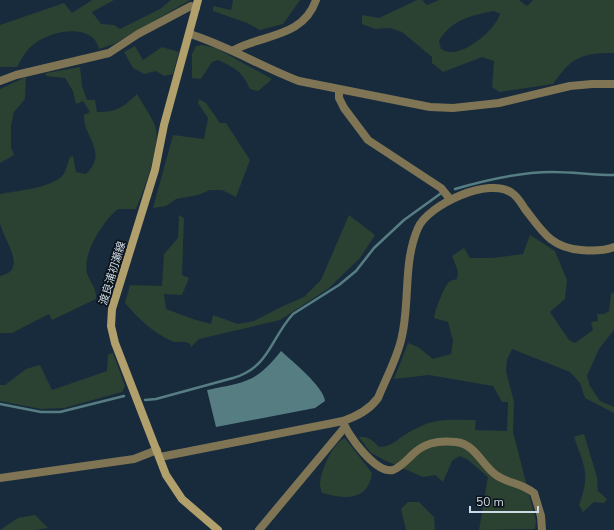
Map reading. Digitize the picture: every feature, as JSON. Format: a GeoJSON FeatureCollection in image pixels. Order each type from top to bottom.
{"type":"FeatureCollection","features":[{"type":"Feature","properties":{"kind":"main road","name":"渡良浦初瀬線"},"geometry":{"type":"LineString","coordinates":[[197,4],[164,125],[155,170],[111,316],[111,326],[115,343],[166,475],[182,499],[218,530]]}},
{"type":"Feature","properties":{"kind":"street"},"geometry":{"type":"LineString","coordinates":[[234,50],[249,42],[274,36],[298,26],[307,17],[316,0]]}},
{"type":"Feature","properties":{"kind":"street"},"geometry":{"type":"LineString","coordinates":[[0,81],[16,75],[109,53],[138,34],[197,4]]}},
{"type":"Feature","properties":{"kind":"street"},"geometry":{"type":"LineString","coordinates":[[190,34],[234,50],[279,74],[299,81],[430,107],[453,108],[498,103],[570,86],[614,84]]}},
{"type":"Feature","properties":{"kind":"street"},"geometry":{"type":"LineString","coordinates":[[339,90],[339,98],[344,108],[368,140],[441,188],[450,199]]}},
{"type":"Feature","properties":{"kind":"street"},"geometry":{"type":"LineString","coordinates":[[259,530],[344,424],[372,406],[378,398],[402,336],[407,279],[414,238],[418,228],[430,212],[450,199],[478,190],[493,188],[501,189],[511,192],[518,198],[545,236],[553,242],[575,250],[590,251],[614,247]]}},
{"type":"Feature","properties":{"kind":"street"},"geometry":{"type":"LineString","coordinates":[[0,478],[134,459],[344,424]]}},
{"type":"Feature","properties":{"kind":"street"},"geometry":{"type":"LineString","coordinates":[[344,424],[362,451],[386,470],[392,470],[399,467],[420,447],[427,444],[459,443],[470,447],[495,474],[534,493],[541,516],[542,530]]}},
{"type":"Feature","properties":{"kind":"shaded area"},"geometry":{"type":"Polygon","coordinates":[[[92,0],[114,0],[92,12],[101,24],[114,25],[120,29],[160,9],[171,0],[190,0],[114,44],[99,49],[94,39],[87,34],[71,31],[63,32],[46,37],[30,47],[17,67],[0,67],[0,25],[64,3],[72,13],[92,0]]]}},
{"type":"Feature","properties":{"kind":"shaded area"},"geometry":{"type":"Polygon","coordinates":[[[233,0],[300,0],[283,24],[260,30],[247,23],[213,11],[213,6],[231,10],[233,0]]]}},
{"type":"Feature","properties":{"kind":"shaded area"},"geometry":{"type":"Polygon","coordinates":[[[417,0],[422,0],[427,5],[439,0],[519,0],[527,6],[533,0],[614,0],[614,53],[593,54],[578,58],[566,68],[553,84],[499,92],[492,87],[494,61],[482,57],[443,72],[432,63],[432,57],[402,32],[390,28],[375,29],[362,24],[362,15],[379,18],[417,0]],[[494,11],[470,17],[456,23],[439,41],[441,49],[449,52],[457,52],[472,45],[493,27],[500,14],[494,11]]]}},
{"type":"Feature","properties":{"kind":"shaded area"},"geometry":{"type":"Polygon","coordinates":[[[202,45],[216,48],[272,79],[258,91],[250,89],[241,74],[229,65],[218,60],[212,62],[201,79],[192,78],[192,54],[196,46],[202,45]]]}},
{"type":"Feature","properties":{"kind":"shaded area"},"geometry":{"type":"Polygon","coordinates":[[[135,46],[143,60],[162,47],[179,52],[173,74],[164,76],[156,71],[144,74],[133,68],[124,52],[135,46]]]}},
{"type":"Feature","properties":{"kind":"shaded area"},"geometry":{"type":"Polygon","coordinates":[[[80,67],[82,86],[87,100],[95,100],[97,112],[110,111],[119,108],[137,94],[155,126],[156,144],[151,168],[136,209],[118,209],[106,221],[95,238],[86,265],[88,277],[94,289],[96,299],[52,320],[49,314],[12,333],[0,333],[0,276],[9,273],[13,267],[14,261],[0,223],[0,194],[51,183],[63,175],[70,157],[73,156],[76,172],[86,174],[92,166],[95,158],[95,151],[87,131],[84,115],[90,112],[83,101],[76,104],[73,91],[65,78],[46,76],[46,73],[80,67]]]}},
{"type":"Feature","properties":{"kind":"shaded area"},"geometry":{"type":"Polygon","coordinates":[[[26,77],[25,99],[14,112],[11,126],[11,147],[14,155],[0,163],[0,89],[26,77]]]}},
{"type":"Feature","properties":{"kind":"shaded area"},"geometry":{"type":"Polygon","coordinates":[[[199,99],[206,103],[220,123],[226,123],[250,160],[236,197],[222,190],[210,190],[198,195],[176,199],[166,206],[153,208],[173,135],[204,139],[208,118],[198,103],[199,99]]]}},
{"type":"Feature","properties":{"kind":"shaded area"},"geometry":{"type":"Polygon","coordinates":[[[179,215],[184,218],[182,275],[189,278],[182,295],[164,294],[166,309],[211,324],[213,315],[238,324],[254,321],[304,297],[321,280],[349,215],[375,235],[360,258],[329,288],[280,320],[199,339],[191,347],[190,344],[174,342],[158,334],[141,320],[125,303],[130,285],[162,286],[164,254],[178,238],[179,215]]]}},
{"type":"Feature","properties":{"kind":"shaded area"},"geometry":{"type":"Polygon","coordinates":[[[530,235],[555,251],[567,280],[565,299],[550,312],[569,340],[575,343],[593,330],[591,322],[598,321],[597,314],[604,314],[609,311],[611,294],[614,292],[614,330],[599,349],[587,376],[590,386],[600,401],[614,407],[614,413],[585,398],[580,383],[570,372],[512,349],[507,360],[506,371],[514,402],[513,432],[536,521],[535,529],[479,530],[488,477],[467,459],[459,456],[452,461],[443,482],[435,475],[423,477],[384,460],[371,453],[359,437],[368,438],[379,447],[391,444],[426,424],[451,420],[476,420],[475,430],[507,431],[508,402],[502,402],[493,386],[429,375],[394,379],[408,343],[418,347],[433,359],[451,354],[453,341],[448,322],[434,318],[445,288],[450,281],[457,279],[458,271],[452,256],[464,248],[470,258],[492,258],[523,254],[530,235]]]}},
{"type":"Feature","properties":{"kind":"shaded area"},"geometry":{"type":"Polygon","coordinates":[[[281,351],[314,382],[323,395],[325,401],[315,408],[216,427],[207,390],[249,380],[272,362],[281,351]]]}},
{"type":"Feature","properties":{"kind":"shaded area"},"geometry":{"type":"Polygon","coordinates":[[[113,353],[125,386],[122,392],[64,408],[41,409],[0,401],[0,385],[5,385],[26,369],[40,365],[52,390],[107,371],[108,355],[113,353]]]}},
{"type":"Feature","properties":{"kind":"shaded area"},"geometry":{"type":"Polygon","coordinates":[[[584,434],[597,477],[598,491],[607,499],[604,503],[594,502],[583,512],[579,505],[585,485],[585,470],[574,437],[584,434]]]}},
{"type":"Feature","properties":{"kind":"shaded area"},"geometry":{"type":"Polygon","coordinates":[[[345,438],[372,473],[370,482],[366,489],[360,494],[354,496],[346,497],[322,493],[320,484],[322,472],[336,445],[345,438]]]}},
{"type":"Feature","properties":{"kind":"shaded area"},"geometry":{"type":"Polygon","coordinates":[[[408,502],[419,502],[434,517],[435,530],[406,530],[401,509],[408,502]]]}},
{"type":"Feature","properties":{"kind":"shaded area"},"geometry":{"type":"Polygon","coordinates":[[[35,515],[48,528],[35,530],[0,530],[18,518],[35,515]]]}},
{"type":"Feature","properties":{"kind":"waterway"},"geometry":{"type":"LineString","coordinates":[[455,189],[527,173],[560,172],[614,175]]}},
{"type":"Feature","properties":{"kind":"waterway"},"geometry":{"type":"LineString","coordinates":[[145,400],[156,399],[233,378],[255,367],[262,360],[285,323],[293,314],[339,285],[356,271],[374,248],[404,220],[440,194]]}},
{"type":"Feature","properties":{"kind":"waterway"},"geometry":{"type":"LineString","coordinates":[[0,404],[41,412],[60,412],[124,396]]}}]}
